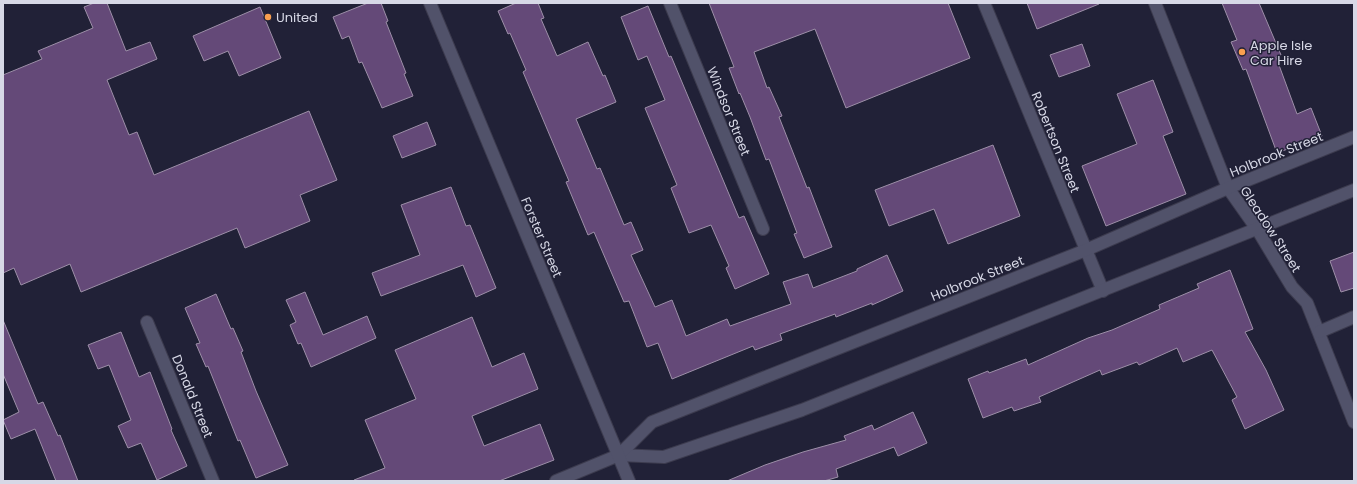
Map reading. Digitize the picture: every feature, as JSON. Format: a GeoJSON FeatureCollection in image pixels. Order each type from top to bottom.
{"type":"FeatureCollection","features":[{"type":"Feature","properties":{"kind":"street","name":"Forster Street"},"geometry":{"type":"LineString","coordinates":[[430,3],[629,481]]}},
{"type":"Feature","properties":{"kind":"street","name":"Windsor Street"},"geometry":{"type":"LineString","coordinates":[[670,3],[763,229]]}},
{"type":"Feature","properties":{"kind":"street","name":"Robertson Street"},"geometry":{"type":"LineString","coordinates":[[984,3],[1103,291]]}},
{"type":"Feature","properties":{"kind":"street","name":"Gleadow Street"},"geometry":{"type":"LineString","coordinates":[[1155,3],[1228,188],[1257,229],[1292,287],[1307,304],[1354,422]]}},
{"type":"Feature","properties":{"kind":"street","name":"Holbrook Street"},"geometry":{"type":"LineString","coordinates":[[556,481],[619,455],[652,422],[1086,250],[1228,188],[1354,137]]}},
{"type":"Feature","properties":{"kind":"street","name":"Holbrook Street"},"geometry":{"type":"LineString","coordinates":[[619,455],[664,458],[802,410],[1354,190]]}},
{"type":"Feature","properties":{"kind":"street"},"geometry":{"type":"LineString","coordinates":[[1319,332],[1354,317]]}},
{"type":"Feature","properties":{"kind":"street","name":"Donald Street"},"geometry":{"type":"LineString","coordinates":[[147,322],[213,481]]}},
{"type":"Feature","properties":{"kind":"building"},"geometry":{"type":"Polygon","coordinates":[[[94,3],[107,3],[126,51],[150,42],[157,59],[107,80],[129,135],[137,132],[154,175],[309,111],[337,180],[300,195],[310,221],[245,248],[237,228],[81,292],[70,264],[21,285],[14,268],[3,273],[3,75],[42,59],[38,51],[93,28],[84,7],[94,3]]]}},
{"type":"Feature","properties":{"kind":"building"},"geometry":{"type":"Polygon","coordinates":[[[368,3],[381,3],[388,21],[386,22],[406,73],[404,74],[413,96],[382,108],[362,62],[359,63],[349,36],[342,39],[333,17],[368,3]]]}},
{"type":"Feature","properties":{"kind":"building"},"geometry":{"type":"Polygon","coordinates":[[[516,3],[538,3],[544,18],[541,19],[557,56],[588,42],[603,76],[605,75],[616,102],[576,119],[597,169],[600,168],[624,225],[631,222],[643,250],[631,255],[655,307],[672,300],[686,336],[727,319],[730,326],[791,304],[783,282],[808,274],[813,288],[857,271],[857,269],[887,255],[903,291],[872,305],[872,303],[836,317],[835,314],[780,334],[782,340],[755,350],[753,346],[672,379],[658,343],[647,347],[629,301],[624,302],[594,232],[588,235],[566,182],[569,181],[523,72],[526,70],[510,33],[508,34],[498,11],[516,3]]]}},
{"type":"Feature","properties":{"kind":"building"},"geometry":{"type":"Polygon","coordinates":[[[709,3],[948,3],[970,58],[846,108],[815,29],[754,52],[767,88],[769,87],[782,116],[779,117],[807,188],[809,187],[832,247],[804,258],[794,234],[797,233],[769,159],[766,160],[750,117],[729,68],[734,67],[709,3]]]}},
{"type":"Feature","properties":{"kind":"building"},"geometry":{"type":"Polygon","coordinates":[[[1027,3],[1099,3],[1099,4],[1037,29],[1027,3]]]}},
{"type":"Feature","properties":{"kind":"building"},"geometry":{"type":"Polygon","coordinates":[[[1222,3],[1259,3],[1281,55],[1276,57],[1297,114],[1311,108],[1322,136],[1277,153],[1246,69],[1243,70],[1231,42],[1237,40],[1222,3]]]}},
{"type":"Feature","properties":{"kind":"building"},"geometry":{"type":"Polygon","coordinates":[[[648,6],[669,57],[671,56],[739,218],[744,216],[769,274],[735,289],[726,268],[729,266],[711,225],[689,233],[671,188],[677,185],[645,108],[665,100],[647,56],[638,60],[621,17],[648,6]]]}},
{"type":"Feature","properties":{"kind":"building"},"geometry":{"type":"Polygon","coordinates":[[[260,7],[281,58],[239,76],[228,51],[204,61],[193,36],[260,7]]]}},
{"type":"Feature","properties":{"kind":"building"},"geometry":{"type":"Polygon","coordinates":[[[1082,44],[1090,66],[1059,77],[1050,55],[1082,44]]]}},
{"type":"Feature","properties":{"kind":"building"},"geometry":{"type":"Polygon","coordinates":[[[1153,80],[1173,132],[1163,136],[1186,194],[1106,226],[1082,166],[1137,144],[1117,94],[1153,80]]]}},
{"type":"Feature","properties":{"kind":"building"},"geometry":{"type":"Polygon","coordinates":[[[427,122],[436,145],[402,158],[393,136],[427,122]]]}},
{"type":"Feature","properties":{"kind":"building"},"geometry":{"type":"Polygon","coordinates":[[[993,145],[1020,216],[948,244],[934,209],[889,226],[875,190],[993,145]]]}},
{"type":"Feature","properties":{"kind":"building"},"geometry":{"type":"Polygon","coordinates":[[[451,187],[466,226],[470,225],[496,288],[476,297],[463,265],[381,296],[372,273],[420,255],[401,205],[451,187]]]}},
{"type":"Feature","properties":{"kind":"building"},"geometry":{"type":"Polygon","coordinates":[[[1354,252],[1354,288],[1341,292],[1330,261],[1354,252]]]}},
{"type":"Feature","properties":{"kind":"building"},"geometry":{"type":"Polygon","coordinates":[[[1230,270],[1253,329],[1245,332],[1266,370],[1284,410],[1245,429],[1232,400],[1237,397],[1212,350],[1183,362],[1177,348],[1139,365],[1137,362],[1102,375],[1100,370],[1039,397],[1041,402],[1014,411],[1012,407],[983,418],[968,379],[1026,359],[1028,365],[1088,338],[1112,330],[1160,309],[1159,305],[1199,288],[1197,284],[1230,270]]]}},
{"type":"Feature","properties":{"kind":"building"},"geometry":{"type":"Polygon","coordinates":[[[305,292],[323,335],[367,316],[376,338],[311,367],[301,343],[298,344],[290,325],[296,322],[286,300],[305,292]]]}},
{"type":"Feature","properties":{"kind":"building"},"geometry":{"type":"Polygon","coordinates":[[[216,294],[231,329],[233,328],[243,351],[241,352],[256,391],[288,465],[256,478],[240,440],[238,441],[208,366],[206,367],[196,344],[200,343],[185,308],[216,294]]]}},
{"type":"Feature","properties":{"kind":"building"},"geometry":{"type":"Polygon","coordinates":[[[472,317],[492,367],[524,353],[538,389],[472,416],[484,446],[540,424],[554,460],[499,481],[354,481],[385,468],[365,420],[416,399],[395,350],[472,317]]]}},
{"type":"Feature","properties":{"kind":"building"},"geometry":{"type":"Polygon","coordinates":[[[3,320],[38,404],[43,402],[58,436],[60,435],[78,481],[56,481],[35,429],[11,439],[3,420],[19,412],[3,374],[3,320]]]}},
{"type":"Feature","properties":{"kind":"building"},"geometry":{"type":"Polygon","coordinates":[[[121,332],[139,377],[150,372],[172,429],[171,430],[187,466],[157,480],[141,443],[128,448],[118,426],[131,420],[109,365],[98,369],[88,345],[121,332]]]}},
{"type":"Feature","properties":{"kind":"building"},"geometry":{"type":"Polygon","coordinates":[[[913,412],[927,443],[898,456],[894,447],[836,469],[838,477],[824,481],[727,481],[765,465],[803,452],[846,440],[844,436],[872,425],[874,430],[913,412]]]}},
{"type":"Feature","properties":{"kind":"place","name":"United"},"geometry":{"type":"Point","coordinates":[268,17]}},
{"type":"Feature","properties":{"kind":"place","name":"Apple Isle Car Hire"},"geometry":{"type":"Point","coordinates":[1242,52]}}]}
